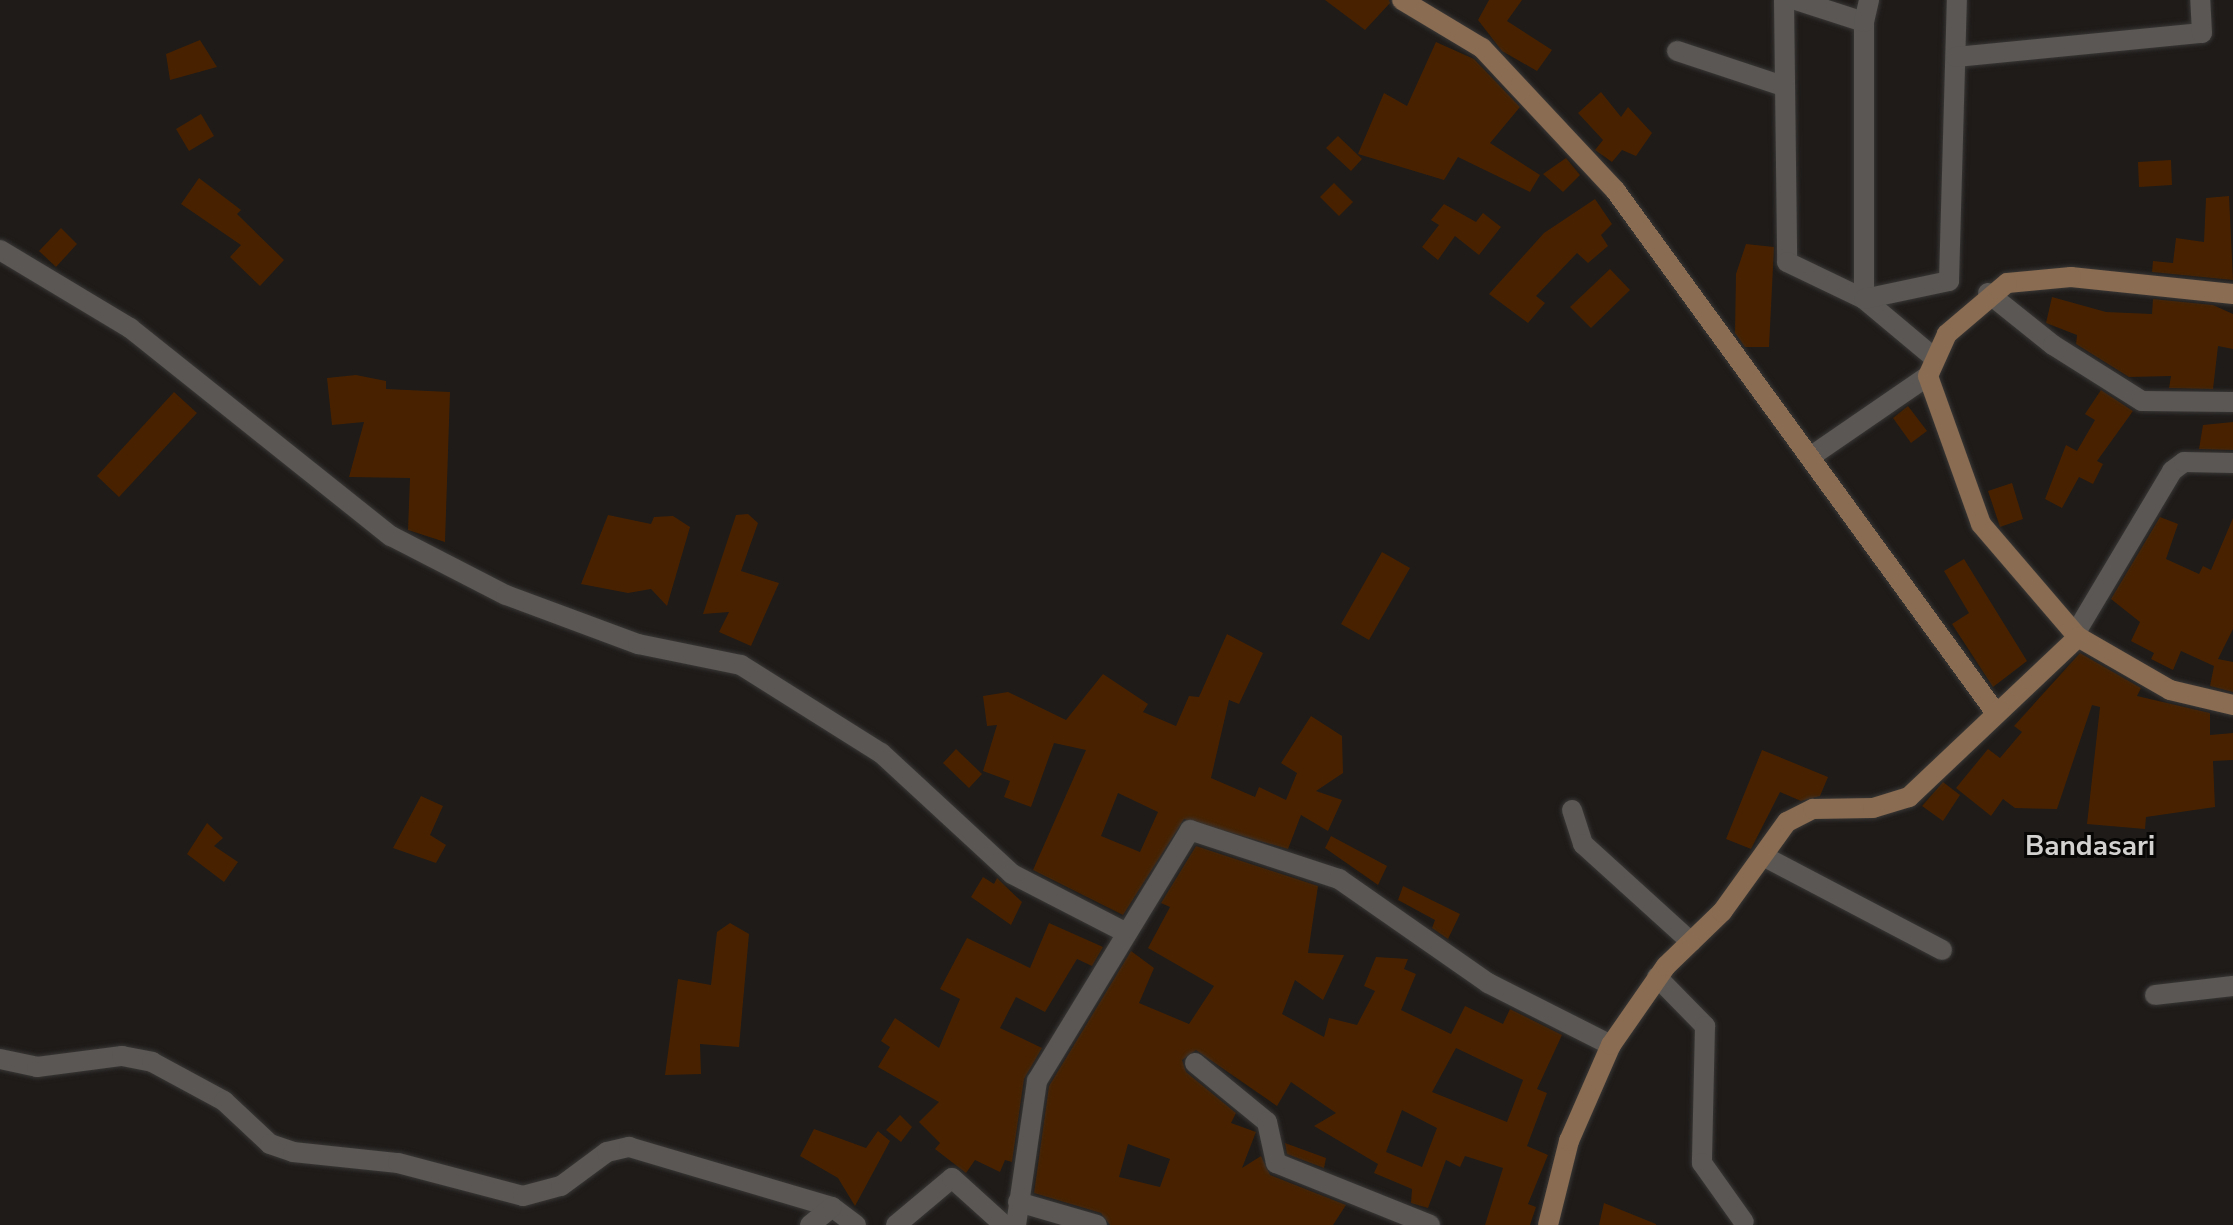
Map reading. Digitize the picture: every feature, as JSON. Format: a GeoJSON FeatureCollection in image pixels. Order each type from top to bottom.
{"type":"FeatureCollection","features":[{"type":"Feature","properties":{"kind":"street"},"geometry":{"type":"LineString","coordinates":[[1402,0],[1482,48],[1518,81],[1615,190],[1996,713]]}},
{"type":"Feature","properties":{"kind":"street"},"geometry":{"type":"LineString","coordinates":[[1784,0],[1787,262],[1864,299],[1930,366],[1981,524],[2076,635],[2170,690],[2233,705]]}},
{"type":"Feature","properties":{"kind":"street"},"geometry":{"type":"LineString","coordinates":[[1796,0],[1864,22]]}},
{"type":"Feature","properties":{"kind":"street"},"geometry":{"type":"LineString","coordinates":[[1864,299],[1864,22],[1869,0]]}},
{"type":"Feature","properties":{"kind":"street"},"geometry":{"type":"LineString","coordinates":[[1864,299],[1949,281],[1957,0]]}},
{"type":"Feature","properties":{"kind":"street"},"geometry":{"type":"LineString","coordinates":[[1956,57],[2202,33],[2200,0]]}},
{"type":"Feature","properties":{"kind":"street"},"geometry":{"type":"LineString","coordinates":[[1677,51],[1783,86]]}},
{"type":"Feature","properties":{"kind":"street"},"geometry":{"type":"LineString","coordinates":[[0,250],[130,328],[391,536],[506,595],[638,644],[741,665],[881,753],[1012,874],[1127,933]]}},
{"type":"Feature","properties":{"kind":"street"},"geometry":{"type":"LineString","coordinates":[[1810,457],[1930,366],[1988,293],[2018,280],[2071,277],[2233,294]]}},
{"type":"Feature","properties":{"kind":"street"},"geometry":{"type":"LineString","coordinates":[[1988,293],[2053,345],[2142,401],[2233,402]]}},
{"type":"Feature","properties":{"kind":"street"},"geometry":{"type":"LineString","coordinates":[[1548,1225],[1569,1141],[1611,1045],[1657,977],[1765,857],[1787,822],[1805,811],[1873,808],[1909,797],[1960,756],[1996,713],[2076,635],[2172,471],[2184,462],[2233,463]]}},
{"type":"Feature","properties":{"kind":"street"},"geometry":{"type":"LineString","coordinates":[[1572,810],[1583,844],[1691,942]]}},
{"type":"Feature","properties":{"kind":"street"},"geometry":{"type":"LineString","coordinates":[[1016,1225],[1037,1081],[1188,832],[1200,829],[1339,879],[1488,983],[1611,1045]]}},
{"type":"Feature","properties":{"kind":"street"},"geometry":{"type":"LineString","coordinates":[[1765,857],[1942,950]]}},
{"type":"Feature","properties":{"kind":"street"},"geometry":{"type":"LineString","coordinates":[[1657,977],[1705,1026],[1702,1163],[1744,1222]]}},
{"type":"Feature","properties":{"kind":"street"},"geometry":{"type":"LineString","coordinates":[[2155,995],[2233,986]]}},
{"type":"Feature","properties":{"kind":"street"},"geometry":{"type":"LineString","coordinates":[[0,1059],[37,1067],[122,1056],[152,1062],[224,1101],[281,1150],[398,1163],[523,1196],[561,1186],[607,1152],[629,1147],[832,1207],[856,1225]]}},
{"type":"Feature","properties":{"kind":"street"},"geometry":{"type":"LineString","coordinates":[[1195,1063],[1267,1122],[1276,1163],[1430,1225]]}},
{"type":"Feature","properties":{"kind":"street"},"geometry":{"type":"LineString","coordinates":[[896,1225],[952,1178],[1004,1225]]}},
{"type":"Feature","properties":{"kind":"street"},"geometry":{"type":"LineString","coordinates":[[1018,1202],[1097,1225]]}},
{"type":"Feature","properties":{"kind":"street"},"geometry":{"type":"LineString","coordinates":[[810,1225],[832,1207]]}},
{"type":"Feature","properties":{"kind":"building"},"geometry":{"type":"Polygon","coordinates":[[[1325,0],[1389,0],[1390,3],[1365,30],[1325,0]]]}},
{"type":"Feature","properties":{"kind":"building"},"geometry":{"type":"Polygon","coordinates":[[[1489,0],[1522,0],[1507,21],[1552,50],[1537,71],[1502,51],[1478,20],[1489,0]]]}},
{"type":"Feature","properties":{"kind":"building"},"geometry":{"type":"Polygon","coordinates":[[[200,40],[217,67],[170,80],[166,54],[200,40]]]}},
{"type":"Feature","properties":{"kind":"building"},"geometry":{"type":"Polygon","coordinates":[[[1436,42],[1474,59],[1520,107],[1490,143],[1540,175],[1530,192],[1458,157],[1444,180],[1358,154],[1384,93],[1407,106],[1436,42]]]}},
{"type":"Feature","properties":{"kind":"building"},"geometry":{"type":"Polygon","coordinates":[[[1601,92],[1621,117],[1628,107],[1652,133],[1636,156],[1622,150],[1612,162],[1595,150],[1603,140],[1578,113],[1601,92]]]}},
{"type":"Feature","properties":{"kind":"building"},"geometry":{"type":"Polygon","coordinates":[[[201,114],[214,136],[189,151],[176,129],[201,114]]]}},
{"type":"Feature","properties":{"kind":"building"},"geometry":{"type":"Polygon","coordinates":[[[1338,136],[1362,159],[1351,171],[1326,148],[1338,136]]]}},
{"type":"Feature","properties":{"kind":"building"},"geometry":{"type":"Polygon","coordinates":[[[1566,158],[1580,175],[1563,192],[1543,174],[1566,158]]]}},
{"type":"Feature","properties":{"kind":"building"},"geometry":{"type":"Polygon","coordinates":[[[2171,160],[2172,185],[2139,187],[2138,162],[2171,160]]]}},
{"type":"Feature","properties":{"kind":"building"},"geometry":{"type":"Polygon","coordinates":[[[199,178],[241,210],[237,214],[284,260],[260,286],[230,257],[241,245],[181,204],[199,178]]]}},
{"type":"Feature","properties":{"kind":"building"},"geometry":{"type":"Polygon","coordinates":[[[1334,183],[1353,202],[1339,216],[1320,197],[1334,183]]]}},
{"type":"Feature","properties":{"kind":"building"},"geometry":{"type":"Polygon","coordinates":[[[2229,196],[2233,280],[2152,272],[2153,261],[2173,263],[2176,238],[2204,242],[2206,198],[2229,196]]]}},
{"type":"Feature","properties":{"kind":"building"},"geometry":{"type":"Polygon","coordinates":[[[1595,199],[1612,224],[1601,235],[1608,246],[1588,263],[1577,253],[1536,296],[1545,303],[1528,323],[1489,294],[1544,233],[1595,199]]]}},
{"type":"Feature","properties":{"kind":"building"},"geometry":{"type":"Polygon","coordinates":[[[1444,204],[1476,222],[1483,213],[1501,227],[1479,255],[1455,236],[1438,260],[1422,247],[1439,225],[1431,220],[1444,204]]]}},
{"type":"Feature","properties":{"kind":"building"},"geometry":{"type":"Polygon","coordinates":[[[61,228],[77,244],[56,267],[39,251],[61,228]]]}},
{"type":"Feature","properties":{"kind":"building"},"geometry":{"type":"Polygon","coordinates":[[[1746,244],[1774,247],[1769,347],[1745,347],[1735,333],[1736,274],[1746,244]]]}},
{"type":"Feature","properties":{"kind":"building"},"geometry":{"type":"Polygon","coordinates":[[[1610,269],[1630,290],[1591,328],[1570,307],[1610,269]]]}},
{"type":"Feature","properties":{"kind":"building"},"geometry":{"type":"Polygon","coordinates":[[[2052,297],[2106,312],[2152,314],[2153,299],[2213,305],[2233,314],[2233,349],[2218,346],[2213,389],[2169,388],[2171,376],[2129,377],[2076,344],[2077,335],[2046,323],[2052,297]]]}},
{"type":"Feature","properties":{"kind":"building"},"geometry":{"type":"Polygon","coordinates":[[[356,375],[386,381],[386,389],[450,392],[445,542],[408,530],[410,478],[349,477],[364,422],[332,425],[327,378],[356,375]]]}},
{"type":"Feature","properties":{"kind":"building"},"geometry":{"type":"Polygon","coordinates":[[[2101,390],[2133,411],[2097,461],[2103,464],[2093,484],[2079,477],[2062,508],[2045,499],[2066,445],[2077,451],[2095,420],[2085,414],[2101,390]]]}},
{"type":"Feature","properties":{"kind":"building"},"geometry":{"type":"Polygon","coordinates":[[[174,392],[197,413],[119,497],[97,476],[174,392]]]}},
{"type":"Feature","properties":{"kind":"building"},"geometry":{"type":"Polygon","coordinates":[[[1908,406],[1927,431],[1911,443],[1893,418],[1908,406]]]}},
{"type":"Feature","properties":{"kind":"building"},"geometry":{"type":"Polygon","coordinates":[[[2233,422],[2233,450],[2199,449],[2203,425],[2233,422]]]}},
{"type":"Feature","properties":{"kind":"building"},"geometry":{"type":"Polygon","coordinates":[[[2012,483],[2023,519],[2000,527],[1988,491],[2012,483]]]}},
{"type":"Feature","properties":{"kind":"building"},"geometry":{"type":"Polygon","coordinates":[[[748,514],[758,523],[741,571],[779,583],[751,646],[719,632],[729,612],[703,614],[736,515],[748,514]]]}},
{"type":"Feature","properties":{"kind":"building"},"geometry":{"type":"Polygon","coordinates":[[[608,515],[651,524],[654,517],[673,516],[690,527],[667,606],[651,589],[628,593],[581,584],[608,515]]]}},
{"type":"Feature","properties":{"kind":"building"},"geometry":{"type":"Polygon","coordinates":[[[2160,517],[2178,524],[2166,559],[2199,574],[2203,566],[2211,570],[2233,518],[2233,629],[2218,659],[2233,662],[2233,692],[2210,686],[2214,666],[2181,651],[2173,670],[2151,659],[2154,653],[2131,641],[2140,622],[2111,599],[2160,517]]]}},
{"type":"Feature","properties":{"kind":"building"},"geometry":{"type":"Polygon","coordinates":[[[1382,552],[1410,568],[1369,640],[1341,624],[1382,552]]]}},
{"type":"Feature","properties":{"kind":"building"},"geometry":{"type":"Polygon","coordinates":[[[1964,559],[2027,661],[1993,687],[1952,624],[1969,613],[1944,571],[1964,559]]]}},
{"type":"Feature","properties":{"kind":"building"},"geometry":{"type":"Polygon","coordinates":[[[1227,634],[1263,653],[1239,704],[1229,700],[1211,778],[1255,797],[1259,787],[1286,800],[1297,773],[1281,763],[1311,716],[1342,736],[1343,773],[1316,791],[1342,800],[1328,831],[1301,815],[1288,849],[1184,819],[1123,915],[1033,870],[1086,750],[1054,743],[1031,807],[1004,797],[1010,781],[983,771],[997,725],[987,726],[983,696],[1008,692],[1066,720],[1103,674],[1148,704],[1143,712],[1176,726],[1189,696],[1199,697],[1227,634]],[[1118,793],[1101,836],[1140,852],[1158,812],[1118,793]]]}},
{"type":"Feature","properties":{"kind":"building"},"geometry":{"type":"Polygon","coordinates":[[[2080,653],[2141,688],[2137,696],[2210,713],[2210,735],[2233,733],[2233,760],[2213,761],[2215,807],[2146,817],[2145,829],[2087,824],[2100,707],[2092,705],[2057,809],[2015,808],[2003,799],[1991,816],[1956,788],[1988,749],[2000,758],[2022,732],[2014,726],[2080,653]]]}},
{"type":"Feature","properties":{"kind":"building"},"geometry":{"type":"Polygon","coordinates":[[[956,749],[982,774],[969,788],[943,763],[956,749]]]}},
{"type":"Feature","properties":{"kind":"building"},"geometry":{"type":"Polygon","coordinates":[[[1762,750],[1828,777],[1820,796],[1801,801],[1780,792],[1751,849],[1726,839],[1762,750]]]}},
{"type":"Feature","properties":{"kind":"building"},"geometry":{"type":"Polygon","coordinates":[[[1943,782],[1960,795],[1943,821],[1922,806],[1943,782]]]}},
{"type":"Feature","properties":{"kind":"building"},"geometry":{"type":"Polygon","coordinates":[[[421,796],[443,806],[430,835],[446,845],[436,863],[393,848],[421,796]]]}},
{"type":"Feature","properties":{"kind":"building"},"geometry":{"type":"Polygon","coordinates":[[[207,823],[223,838],[214,846],[238,862],[224,882],[187,854],[207,823]]]}},
{"type":"Feature","properties":{"kind":"building"},"geometry":{"type":"Polygon","coordinates":[[[1331,836],[1387,866],[1378,885],[1325,848],[1331,836]]]}},
{"type":"Feature","properties":{"kind":"building"},"geometry":{"type":"Polygon","coordinates":[[[1196,846],[1318,886],[1308,953],[1344,955],[1323,1000],[1295,980],[1282,1014],[1324,1037],[1329,1018],[1357,1025],[1375,991],[1364,986],[1376,957],[1408,959],[1404,969],[1416,974],[1401,1010],[1451,1034],[1465,1006],[1503,1024],[1510,1009],[1562,1035],[1537,1089],[1547,1093],[1527,1146],[1548,1155],[1528,1204],[1536,1207],[1530,1225],[1485,1225],[1503,1168],[1465,1156],[1460,1167],[1446,1160],[1428,1208],[1411,1203],[1412,1189],[1374,1173],[1378,1164],[1314,1126],[1336,1113],[1291,1082],[1277,1106],[1196,1050],[1182,1060],[1186,1072],[1236,1113],[1231,1123],[1256,1132],[1242,1168],[1261,1156],[1270,1175],[1346,1205],[1333,1225],[1110,1225],[1101,1213],[1034,1193],[1049,1086],[1131,951],[1154,968],[1139,1003],[1189,1024],[1214,986],[1148,948],[1170,907],[1161,903],[1196,846]],[[1456,1048],[1432,1092],[1507,1122],[1523,1080],[1456,1048]],[[1402,1110],[1386,1152],[1422,1167],[1437,1128],[1402,1110]],[[1128,1144],[1119,1177],[1160,1187],[1170,1159],[1128,1144]]]}},
{"type":"Feature","properties":{"kind":"building"},"geometry":{"type":"Polygon","coordinates":[[[983,877],[994,884],[997,878],[1022,902],[1011,925],[971,897],[983,877]]]}},
{"type":"Feature","properties":{"kind":"building"},"geometry":{"type":"Polygon","coordinates":[[[1403,886],[1460,914],[1448,939],[1432,928],[1435,920],[1398,900],[1403,886]]]}},
{"type":"Feature","properties":{"kind":"building"},"geometry":{"type":"Polygon","coordinates":[[[730,923],[749,934],[739,1047],[700,1044],[701,1074],[665,1075],[678,979],[711,985],[717,932],[730,923]]]}},
{"type":"Feature","properties":{"kind":"building"},"geometry":{"type":"Polygon","coordinates":[[[1049,923],[1103,947],[1092,966],[1077,959],[1045,1012],[1016,997],[1000,1028],[1042,1048],[1024,1079],[1012,1162],[1005,1160],[1000,1172],[975,1160],[966,1173],[935,1149],[940,1143],[919,1122],[939,1102],[878,1067],[890,1047],[881,1041],[895,1018],[939,1048],[960,999],[940,989],[967,938],[1030,968],[1049,923]]]}},
{"type":"Feature","properties":{"kind":"building"},"geometry":{"type":"Polygon","coordinates":[[[900,1115],[912,1127],[901,1142],[886,1130],[900,1115]]]}},
{"type":"Feature","properties":{"kind":"building"},"geometry":{"type":"Polygon","coordinates":[[[814,1129],[866,1148],[878,1131],[890,1141],[855,1206],[838,1178],[800,1156],[814,1129]]]}},
{"type":"Feature","properties":{"kind":"building"},"geometry":{"type":"Polygon","coordinates":[[[1285,1143],[1326,1158],[1324,1168],[1287,1154],[1285,1143]]]}},
{"type":"Feature","properties":{"kind":"building"},"geometry":{"type":"Polygon","coordinates":[[[1604,1203],[1656,1224],[1656,1225],[1599,1225],[1604,1203]]]}},
{"type":"Feature","properties":{"kind":"district","name":"Bandasari"},"geometry":{"type":"Point","coordinates":[2090,846]}}]}
